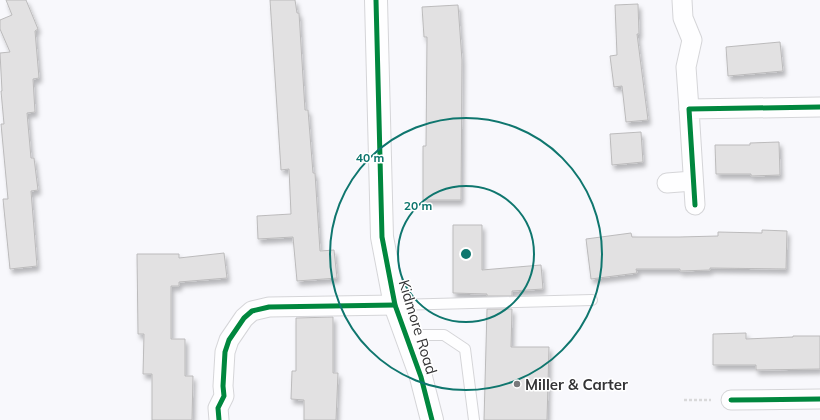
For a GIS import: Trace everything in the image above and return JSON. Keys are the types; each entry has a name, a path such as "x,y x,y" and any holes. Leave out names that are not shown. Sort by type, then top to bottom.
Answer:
{"street":[{"name":"Kidmore Road","path":"376,0 382,237 395,305 421,377 432,420"},
{"path":"682,0 683,18 692,40 686,67 695,205"},
{"path":"689,109 820,107"},
{"path":"667,183 693,181"},
{"path":"219,420 218,408 224,396 223,386 225,352 229,340 235,330 244,318 252,311 268,307 395,305"},
{"path":"731,400 820,399"}],"lane":[{"path":"395,305 592,300"},
{"path":"406,335 444,335 465,349 474,420"}],"path":[{"path":"684,400 731,400"}],"building":[{"path":"6,0 26,0 38,29 35,31 39,78 33,79 35,112 27,113 31,158 34,158 38,190 31,191 37,266 10,269 3,199 8,199 1,124 4,124 0,53 10,52 0,29 0,20 12,15"},
{"path":"270,0 295,0 297,13 299,13 305,110 308,110 313,173 315,173 320,251 334,250 337,278 297,281 293,237 258,239 257,216 291,214 289,169 281,170"},
{"path":"638,4 639,34 637,34 648,120 626,122 622,86 614,87 610,56 617,55 615,5"},
{"path":"458,5 462,60 461,200 423,200 423,146 426,146 427,37 424,37 422,7"},
{"path":"780,42 783,71 728,76 726,47"},
{"path":"641,132 643,162 612,165 610,134"},
{"path":"779,142 780,175 751,176 751,174 716,174 715,145 750,145 750,143"},
{"path":"453,225 482,225 482,270 541,265 543,289 512,291 512,296 487,296 487,294 453,293"},
{"path":"762,230 787,231 786,269 710,268 710,270 680,271 680,269 636,269 637,273 591,279 586,239 631,233 632,237 718,236 718,232 762,233"},
{"path":"224,253 227,278 179,282 179,286 171,286 171,339 185,339 185,376 193,376 192,420 152,420 152,374 143,374 144,334 138,334 137,254 179,254 179,258"},
{"name":"Miller & Carter","path":"487,309 512,309 511,347 549,347 547,420 484,420"},
{"path":"333,317 333,373 338,373 336,420 304,420 304,400 291,399 292,371 296,371 296,318"},
{"path":"746,333 746,339 820,336 820,369 756,370 756,365 713,365 713,334"}],"cycle path":[{"path":"376,0 382,237 395,305 421,377 432,420"},
{"path":"695,205 689,109 820,107"},
{"path":"219,420 218,408 224,396 223,386 225,352 229,340 244,318 252,311 269,307 395,305"},
{"path":"731,400 820,399"}],"place":[{"name":"Miller & Carter","path":"517,384"}]}
